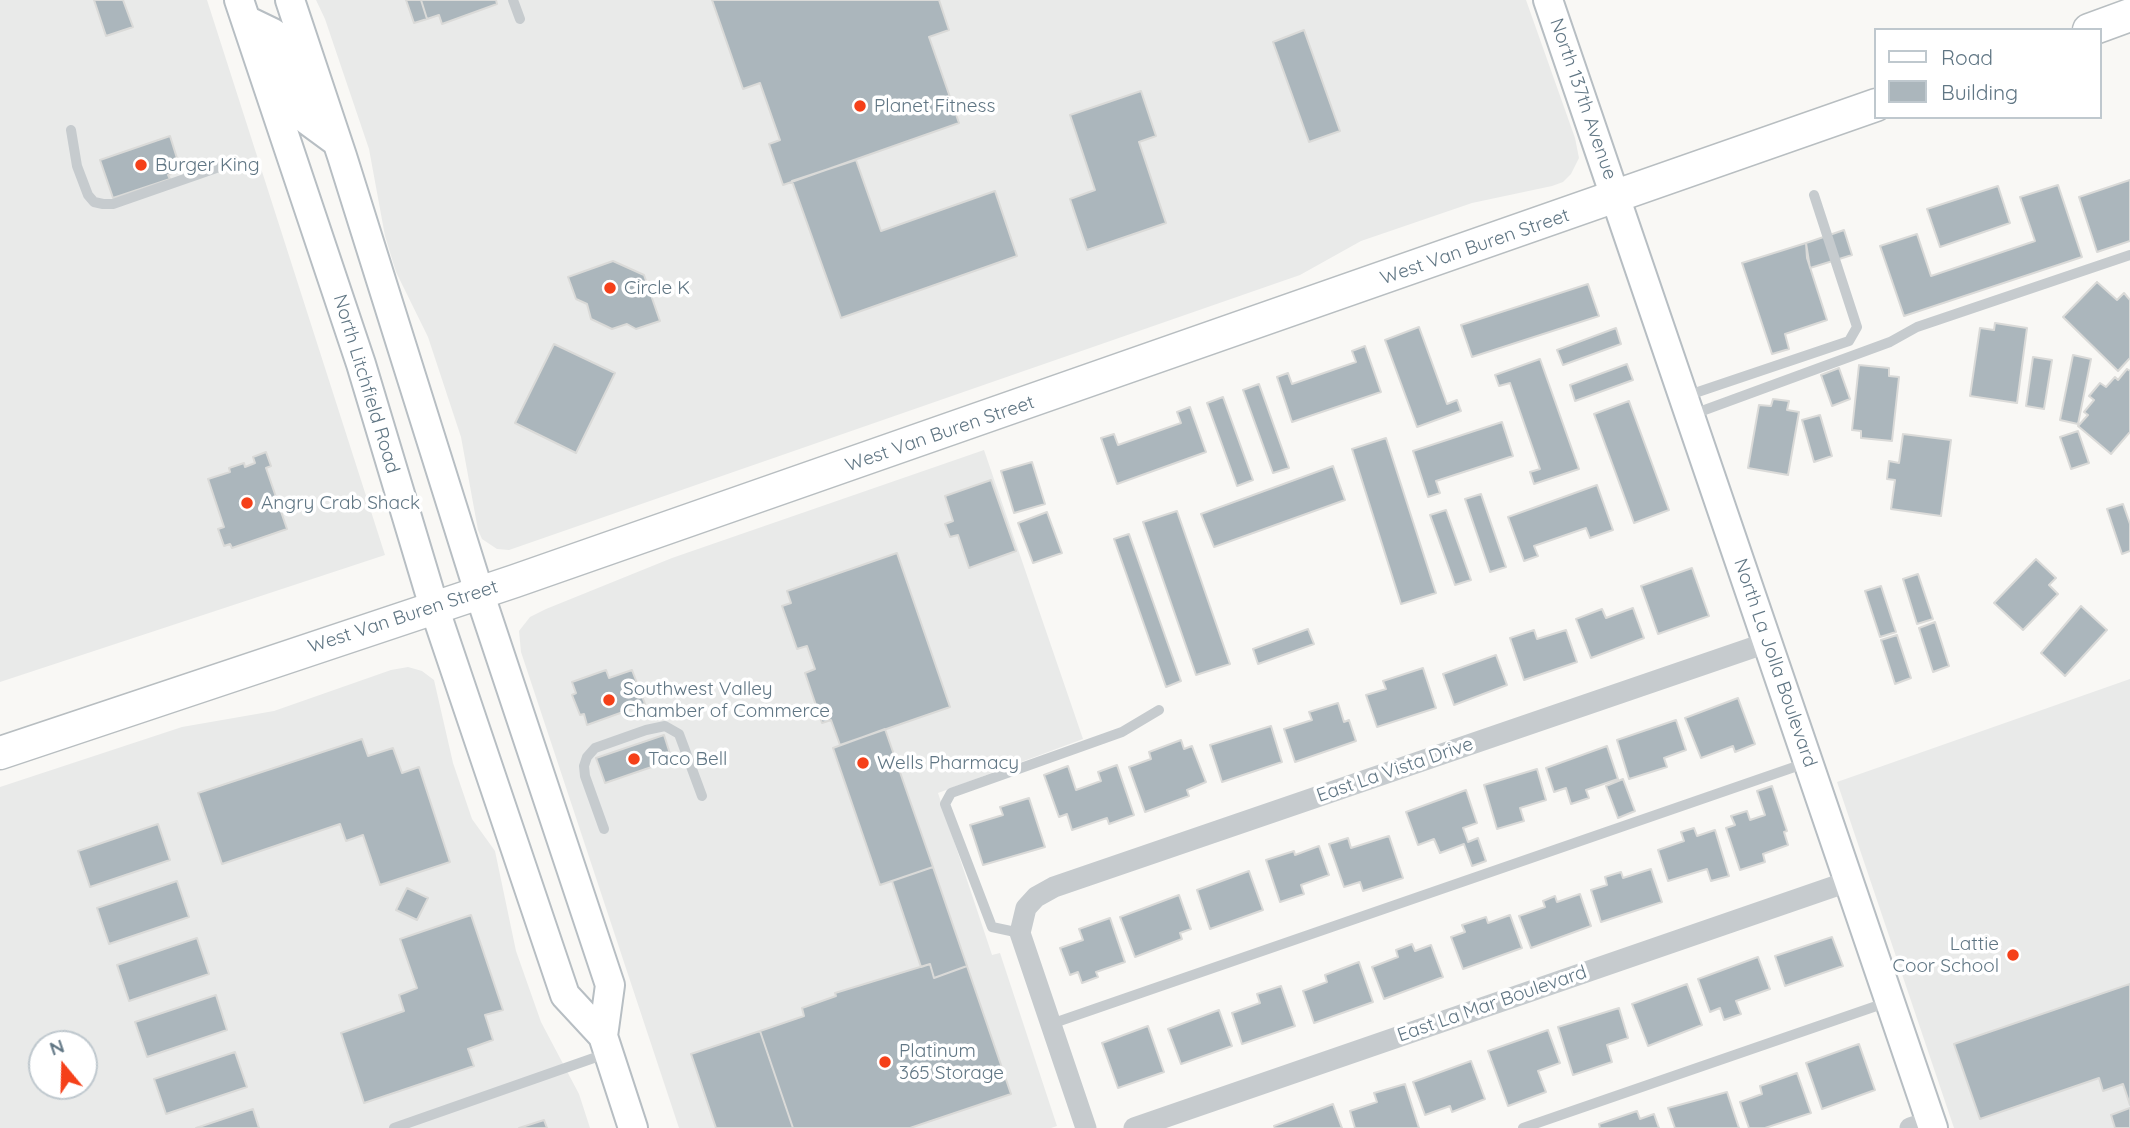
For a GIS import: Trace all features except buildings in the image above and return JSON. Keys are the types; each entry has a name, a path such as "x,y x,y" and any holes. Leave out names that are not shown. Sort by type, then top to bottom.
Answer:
{"main road":[{"name":"North Litchfield Road","path":"290,0 479,592 610,985 605,1044"},
{"name":"North 137th Avenue","path":"1548,0 1617,198"},
{"name":"North Litchfield Road","path":"243,10 361,364 434,607 565,995 605,1044 633,1128"},
{"path":"243,10 280,41 307,120 337,142"},
{"path":"2095,28 2130,15"},
{"name":"West Van Buren Street","path":"0,753 479,592 1617,198 1874,106"},
{"name":"North La Jolla Boulevard","path":"1617,198 1890,1001 1925,1126"}],"street":[{"name":"East La Vista Drive","path":"1020,933 1026,908 1036,897 1054,887 1769,642"},
{"name":"East La Mar Boulevard","path":"1134,1128 1850,881"},
{"path":"1020,933 1086,1128"}],"lane":[{"path":"513,0 520,19"},
{"path":"71,130 77,166 88,195 94,202 113,204 222,166"},
{"path":"1688,406 1741,377 1849,341 1857,327 1814,195"},
{"path":"1688,406 1889,342 1917,327 2130,255"},
{"path":"1020,933 992,927 945,804 951,793 1122,732 1159,710"},
{"path":"604,829 585,776 587,757 595,748 646,730 665,726 679,734 702,796"},
{"path":"1051,1024 1810,762"},
{"path":"1524,1128 1890,1001"},
{"path":"394,1128 605,1044"}],"shaded area":[{"path":"0,0 207,0 385,555 0,682"},
{"path":"316,0 1526,0 1575,138 1579,158 1571,174 1563,182 1552,186 1472,203 1361,241 1300,275 509,550 497,549 482,539 478,530 461,437 428,337 396,272 385,236 369,149 325,19"},
{"path":"984,450 1083,739 938,793 992,955 1000,953 1057,1126 679,1128 521,652 519,631 530,617 546,609 672,558"},
{"path":"408,667 422,671 434,680 453,763 472,819 495,851 516,951 541,1022 579,1094 590,1128 0,1128 0,787 182,727 274,711 391,670"},
{"name":"Lattie Coor School","path":"2130,679 2130,1128 1954,1128 1837,782"}],"place":[{"name":"Planet Fitness","path":"860,106"},
{"name":"Burger King","path":"141,165"},
{"name":"Circle K","path":"610,288"},
{"name":"Angry Crab Shack","path":"247,503"},
{"name":"Southwest Valley Chamber of Commerce","path":"609,700"},
{"name":"Taco Bell","path":"634,759"},
{"name":"Wells Pharmacy","path":"863,763"},
{"name":"Lattie Coor School","path":"2013,955"},
{"name":"Platinum 365 Storage","path":"885,1062"}]}
